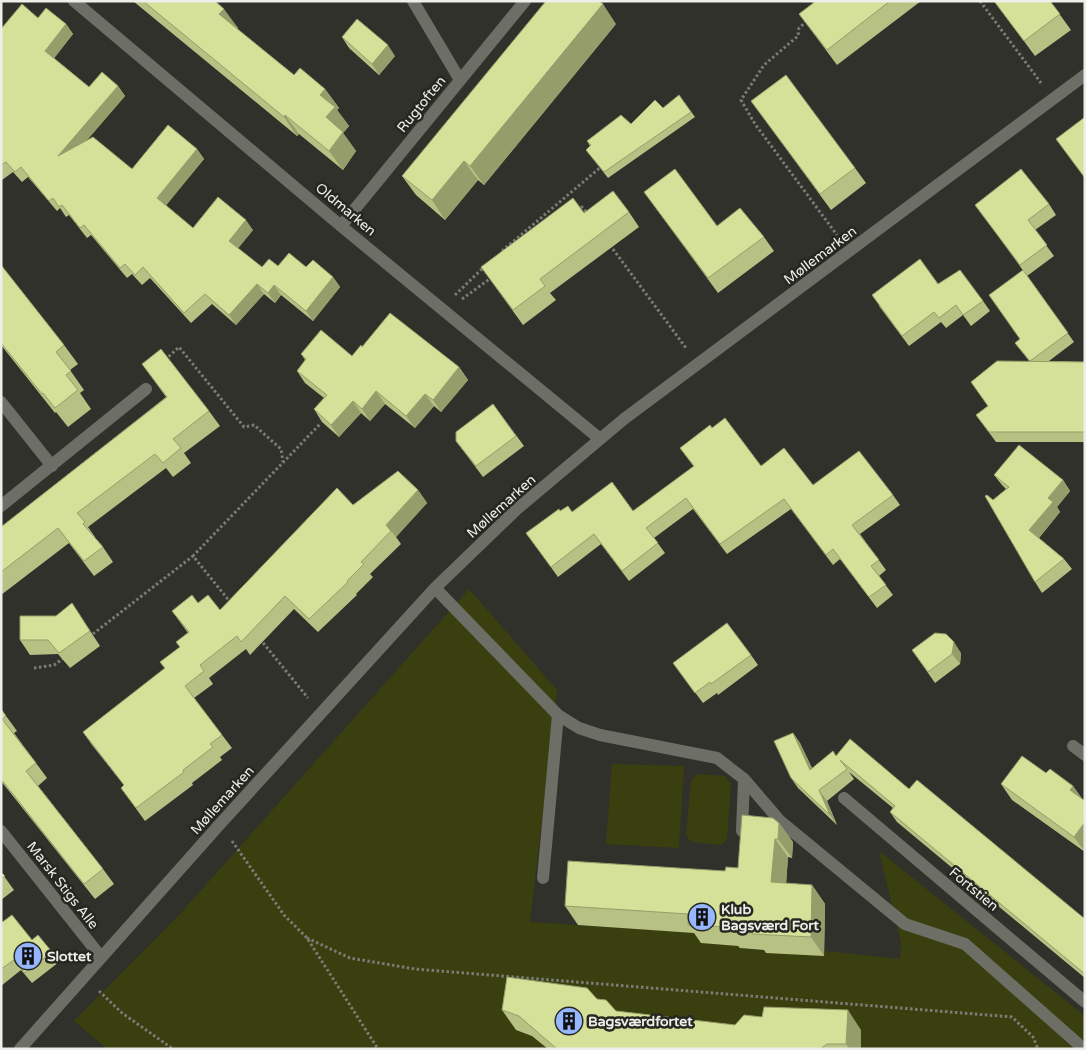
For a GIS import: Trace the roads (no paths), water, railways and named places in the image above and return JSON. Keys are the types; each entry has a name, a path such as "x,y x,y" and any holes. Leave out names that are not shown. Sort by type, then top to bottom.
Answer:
{"street":[{"name":"Oldmarken","path":"74,1 341,226 600,439"},
{"path":"413,1 460,80"},
{"name":"Rugtoften","path":"341,226 525,1"},
{"name":"Møllemarken","path":"20,1049 220,824 435,588 517,509 624,419 1085,75"},
{"path":"1,506 146,389"},
{"path":"1,402 52,466"},
{"path":"435,588 558,715 578,728 600,735 717,758 744,779 780,821 906,924 965,944 1084,1049"},
{"path":"543,878 558,715"},
{"path":"1073,746 1085,755"},
{"path":"742,846 744,779"},
{"name":"Fortstien","path":"844,798 1085,1002"},
{"name":"Marsk Stigs Alle","path":"1,831 101,957"}],"place":[{"name":"Klub Bagsværd Fort","path":"702,917"},
{"name":"Slottet","path":"28,956"},
{"name":"Bagsværdfortet","path":"569,1021"}]}
